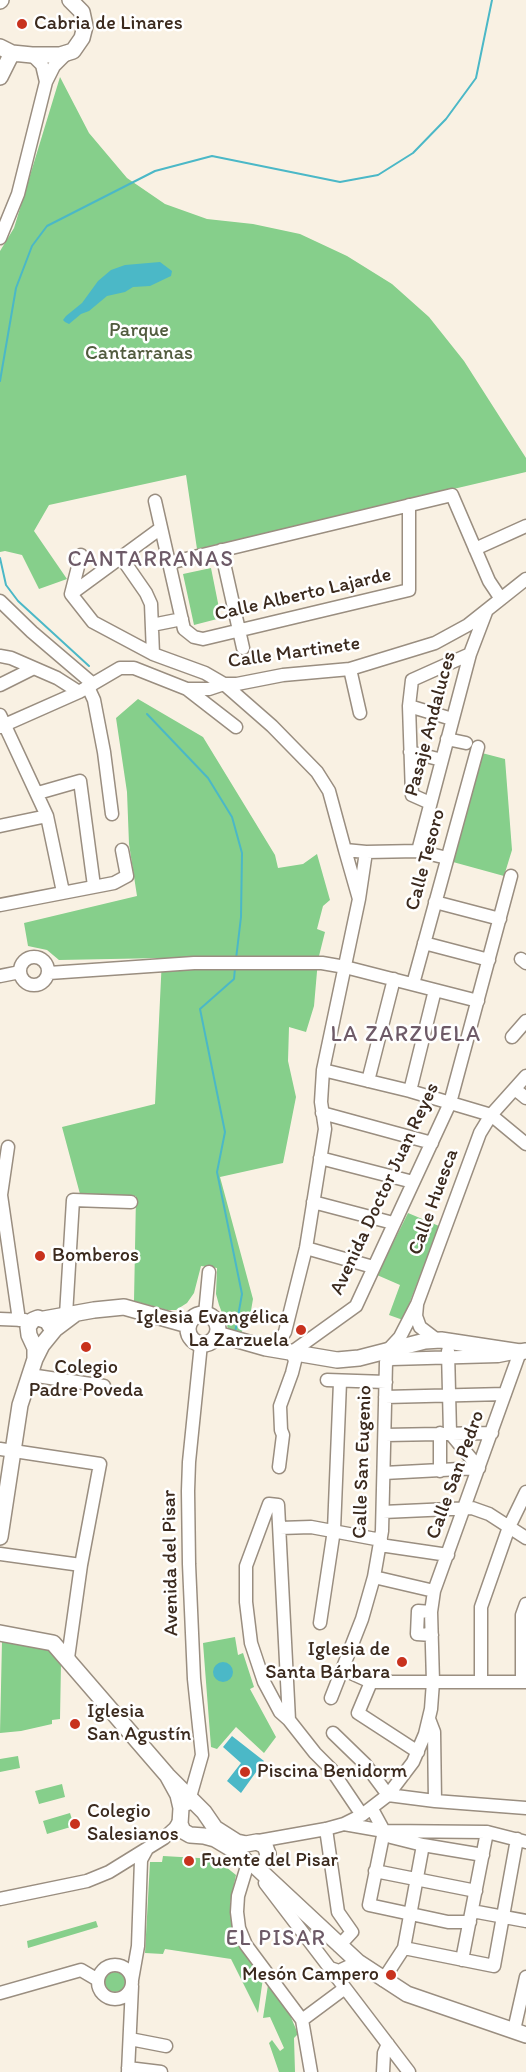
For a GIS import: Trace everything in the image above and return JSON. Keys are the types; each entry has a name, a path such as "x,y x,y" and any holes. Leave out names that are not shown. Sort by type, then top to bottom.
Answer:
{"main road":[{"path":"0,77 3,49 32,55 66,54 76,48 85,27 82,4 70,0"},
{"path":"31,1326 71,1315 124,1307 188,1325"},
{"path":"204,1314 212,1317 216,1322 217,1334 200,1350 190,1336 188,1325 196,1316 204,1314"},
{"path":"0,1536 6,1450 20,1405 35,1359 48,1337 71,1315"},
{"path":"31,1326 38,1341 48,1337"},
{"path":"31,1326 35,1359"},
{"path":"217,1334 266,1348 337,1360 384,1358 418,1338 523,1351"},
{"path":"0,1633 53,1643 215,1828 231,1840 239,1843 252,1843"},
{"path":"167,1775 178,1795 185,1824 257,1864"},
{"path":"185,1824 191,1808 204,1815"},
{"path":"185,1824 205,1829 204,1815"},
{"path":"252,1843 244,1851 357,1962 407,1994 520,2032"}],"street":[{"path":"0,238 18,194 46,82 54,66 66,54"},
{"path":"32,55 42,65 46,82"},
{"path":"169,563 452,495 489,581 501,599"},
{"path":"153,625 182,619 155,501"},
{"name":"Calle Alberto Lajarde","path":"182,619 184,629 194,637 203,639 409,590 408,505"},
{"path":"475,549 526,526"},
{"path":"72,594 161,528"},
{"path":"221,550 243,648"},
{"path":"72,594 81,555"},
{"path":"121,557 151,604 153,654"},
{"name":"Calle Martinete","path":"72,594 93,622 153,654 205,673 224,684 237,684 283,675 351,669 435,643 468,625 526,579"},
{"path":"0,601 87,688 94,700 112,814"},
{"name":"Pasaje Andaluces","path":"418,850 470,654 487,610"},
{"path":"430,802 412,795 409,706 411,680 470,654"},
{"path":"0,656 87,688"},
{"path":"0,685 34,668"},
{"path":"63,892 47,816 38,793 2,722 87,688 120,668 134,668 187,688 236,727"},
{"path":"351,669 360,713"},
{"path":"187,688 210,689 224,684 272,726 317,772 329,791 359,899"},
{"path":"409,706 452,719"},
{"name":"Calle Tesoro","path":"413,984 447,858 472,745 447,739"},
{"path":"410,752 442,759"},
{"path":"38,793 80,781 94,886"},
{"path":"0,826 47,816"},
{"path":"0,905 114,883 127,876 122,850"},
{"path":"345,850 366,852 418,850 447,858"},
{"path":"266,1348 282,1337 285,1332 306,1248 325,1129 321,1102 323,1070 359,899 366,852"},
{"name":"Avenida Doctor Juan Reyes","path":"292,1352 356,1306 432,1143 450,1103 511,876"},
{"path":"435,902 500,919"},
{"path":"424,943 489,960"},
{"path":"34,957 44,960 49,972 45,981 35,986 25,982 20,972 24,962 34,957"},
{"path":"49,972 194,963 322,963 478,1001"},
{"path":"0,975 20,972"},
{"path":"368,1081 394,979"},
{"path":"410,1091 435,990"},
{"path":"512,1037 526,1021"},
{"path":"323,1070 410,1091 491,1116 526,1144"},
{"name":"Calle Huesca","path":"418,1338 411,1341 408,1334 414,1309 480,1133 491,1116 526,1076"},
{"path":"515,1089 526,1098"},
{"path":"322,1113 432,1143"},
{"path":"8,1147 0,1195 31,1326"},
{"path":"320,1158 413,1182"},
{"path":"71,1315 73,1200 131,1202"},
{"path":"313,1202 393,1223"},
{"path":"306,1248 373,1267"},
{"path":"204,1314 209,1272"},
{"name":"Calle Huesca","path":"384,1358 395,1344 414,1309"},
{"path":"0,1319 31,1326"},
{"path":"0,1327 31,1326"},
{"path":"440,1470 450,1396 449,1357 442,1341"},
{"name":"Avenida del Pisar","path":"200,1350 188,1491 194,1679 202,1749 195,1796 204,1815"},
{"path":"384,1358 498,1356 523,1351"},
{"name":"Calle San Pedro","path":"344,1824 367,1812 388,1795 405,1775 418,1752 429,1718 433,1682 431,1612 434,1591 523,1351"},
{"path":"279,1467 283,1435 280,1406 295,1361 292,1352"},
{"name":"Calle San Eugenio","path":"331,1698 362,1618 374,1577 380,1543 386,1397 384,1358"},
{"path":"30,1375 104,1386"},
{"path":"320,1623 334,1530 334,1381 386,1382"},
{"path":"386,1397 505,1395"},
{"path":"445,1433 479,1468"},
{"path":"385,1435 492,1433"},
{"path":"6,1450 100,1464 81,1565 68,1658"},
{"path":"384,1473 479,1468"},
{"path":"481,1682 480,1607 509,1527 525,1497"},
{"path":"289,1720 278,1505 269,1504 246,1566 246,1602 251,1643 264,1682 280,1712 391,1837 483,1855"},
{"path":"383,1512 465,1508 489,1514 526,1538"},
{"path":"280,1528 311,1527 334,1530 380,1543 448,1555"},
{"path":"0,1554 81,1565"},
{"path":"374,1577 434,1591"},
{"path":"342,1670 371,1682 524,1682 522,1615 526,1604"},
{"path":"371,1682 358,1713 418,1752"},
{"name":"Calle San Pedro","path":"429,1718 434,1732 435,1801"},
{"path":"333,1733 365,1764 388,1795 411,1799 526,1808"},
{"path":"405,1775 402,1787 411,1799"},
{"name":"Avenida del Pisar","path":"0,1899 87,1881 109,1872 147,1849 175,1828 185,1824 185,1794 197,1777"},
{"path":"252,1843 344,1824 384,1831 487,1832 522,1840 494,1966 404,1948"},
{"path":"326,1829 338,1912 352,1932 342,1948 346,1962 336,1969"},
{"path":"384,1831 369,1905 448,1922 471,1916 504,1917 526,1921"},
{"path":"462,1959 487,1832"},
{"path":"288,1835 257,1864 238,1896 237,1912 239,1928 246,1945 302,2020 311,2072"},
{"path":"383,1980 404,1948 423,1845"},
{"path":"147,1849 141,1860 138,1946 132,1983 128,2070 161,2072"},
{"path":"257,1864 336,1969 345,1988 409,2072"},
{"path":"375,1870 476,1891"},
{"path":"98,1980 103,1970 127,1960 138,1946"},
{"path":"336,1969 357,1962"},
{"path":"112,1999 127,1995 132,1983 128,1970 118,1965"},
{"path":"0,1993 81,1970 98,1980 103,1994 112,1999 131,2018"},
{"path":"520,2032 525,1986"},
{"path":"302,2020 345,1988"},
{"path":"130,2039 166,2046"},
{"path":"383,2072 384,2053 388,2044"}],"green space":[{"name":"Parque Cantarranas","path":"60,77 89,133 127,178 165,204 207,219 253,224 300,234 347,256 392,284 429,317 464,361 526,458 526,472 197,549 186,475 49,505 34,531 67,579 39,589 22,555 0,552 0,251 14,228"},
{"path":"211,568 221,618 194,625 183,574"},
{"path":"138,699 203,737 275,855 278,868 303,864 317,854 330,900 323,906 317,929 325,932 318,960 314,1006 306,1032 289,1027 288,1061 296,1097 283,1163 220,1177 253,1299 248,1328 243,1328 241,1335 229,1331 219,1305 216,1294 217,1268 201,1266 194,1293 187,1303 176,1310 167,1310 134,1301 136,1196 80,1194 62,1127 155,1104 162,958 59,960 47,950 28,946 24,923 137,896 129,844 127,792 116,718"},
{"path":"482,753 505,759 512,850 504,876 453,862"},
{"path":"408,1213 439,1226 403,1320 389,1315 400,1285 377,1275"},
{"path":"235,1637 238,1655 243,1653 254,1687 250,1689 276,1737 264,1753 236,1727 217,1749 211,1747 203,1643"},
{"path":"2,1641 50,1650 61,1663 60,1719 52,1720 52,1724 0,1733"},
{"path":"18,1756 20,1768 0,1772 0,1759"},
{"path":"62,1784 65,1797 39,1804 35,1791"},
{"path":"70,1813 74,1826 47,1834 43,1821"},
{"path":"163,1856 216,1859 236,1875 230,1904 233,1927 241,1949 263,1978 258,2013 231,1959 165,1949 163,1954 145,1953 150,1862 162,1862"},
{"path":"96,1921 98,1927 28,1948 27,1941"},
{"path":"115,1972 122,1975 125,1982 122,1989 115,1992 108,1989 105,1982 108,1975"},
{"path":"268,1985 290,2015 298,2034 294,2038 295,2072 279,2072 269,2043 272,2040 280,2051 284,2048 270,2017 263,2018"}],"water":[{"path":"160,262 172,271 171,276 150,286 133,287 125,292 107,296 69,324 63,320 82,303 98,281 111,270 125,265"},
{"path":"223,1662 230,1665 233,1672 230,1679 223,1682 216,1679 213,1672 216,1665"},
{"name":"Piscina Benidorm","path":"232,1736 264,1761 241,1793 227,1781 241,1763 223,1747"}],"waterway":[{"path":"0,381 16,288 32,246 47,226 155,171 212,156 340,182 378,175 413,153 446,119 476,78 492,0"},
{"path":"0,558 6,585 18,601 89,666"},
{"path":"147,714 208,778 232,817 242,853 241,917 236,959"},
{"path":"235,968 234,979 200,1009 225,1132 217,1172 242,1294 235,1333"}],"place":[{"name":"Cabria de Linares","path":"22,24"},
{"name":"Bomberos","path":"40,1256"},
{"name":"Iglesia Evangélica La Zarzuela","path":"301,1330"},
{"name":"Colegio Padre Poveda","path":"86,1347"},
{"name":"Iglesia de Santa Bárbara","path":"402,1662"},
{"name":"Iglesia San Agustín","path":"75,1724"},
{"name":"Piscina Benidorm","path":"245,1772"},
{"name":"Colegio Salesianos","path":"75,1824"},
{"name":"Fuente del Pisar","path":"189,1861"},
{"name":"Mesón Campero","path":"391,1975"}],"district":[{"name":"CANTARRANAS","path":"151,560"},
{"name":"LA ZARZUELA","path":"406,1035"},
{"name":"EL PISAR","path":"276,1939"}]}
